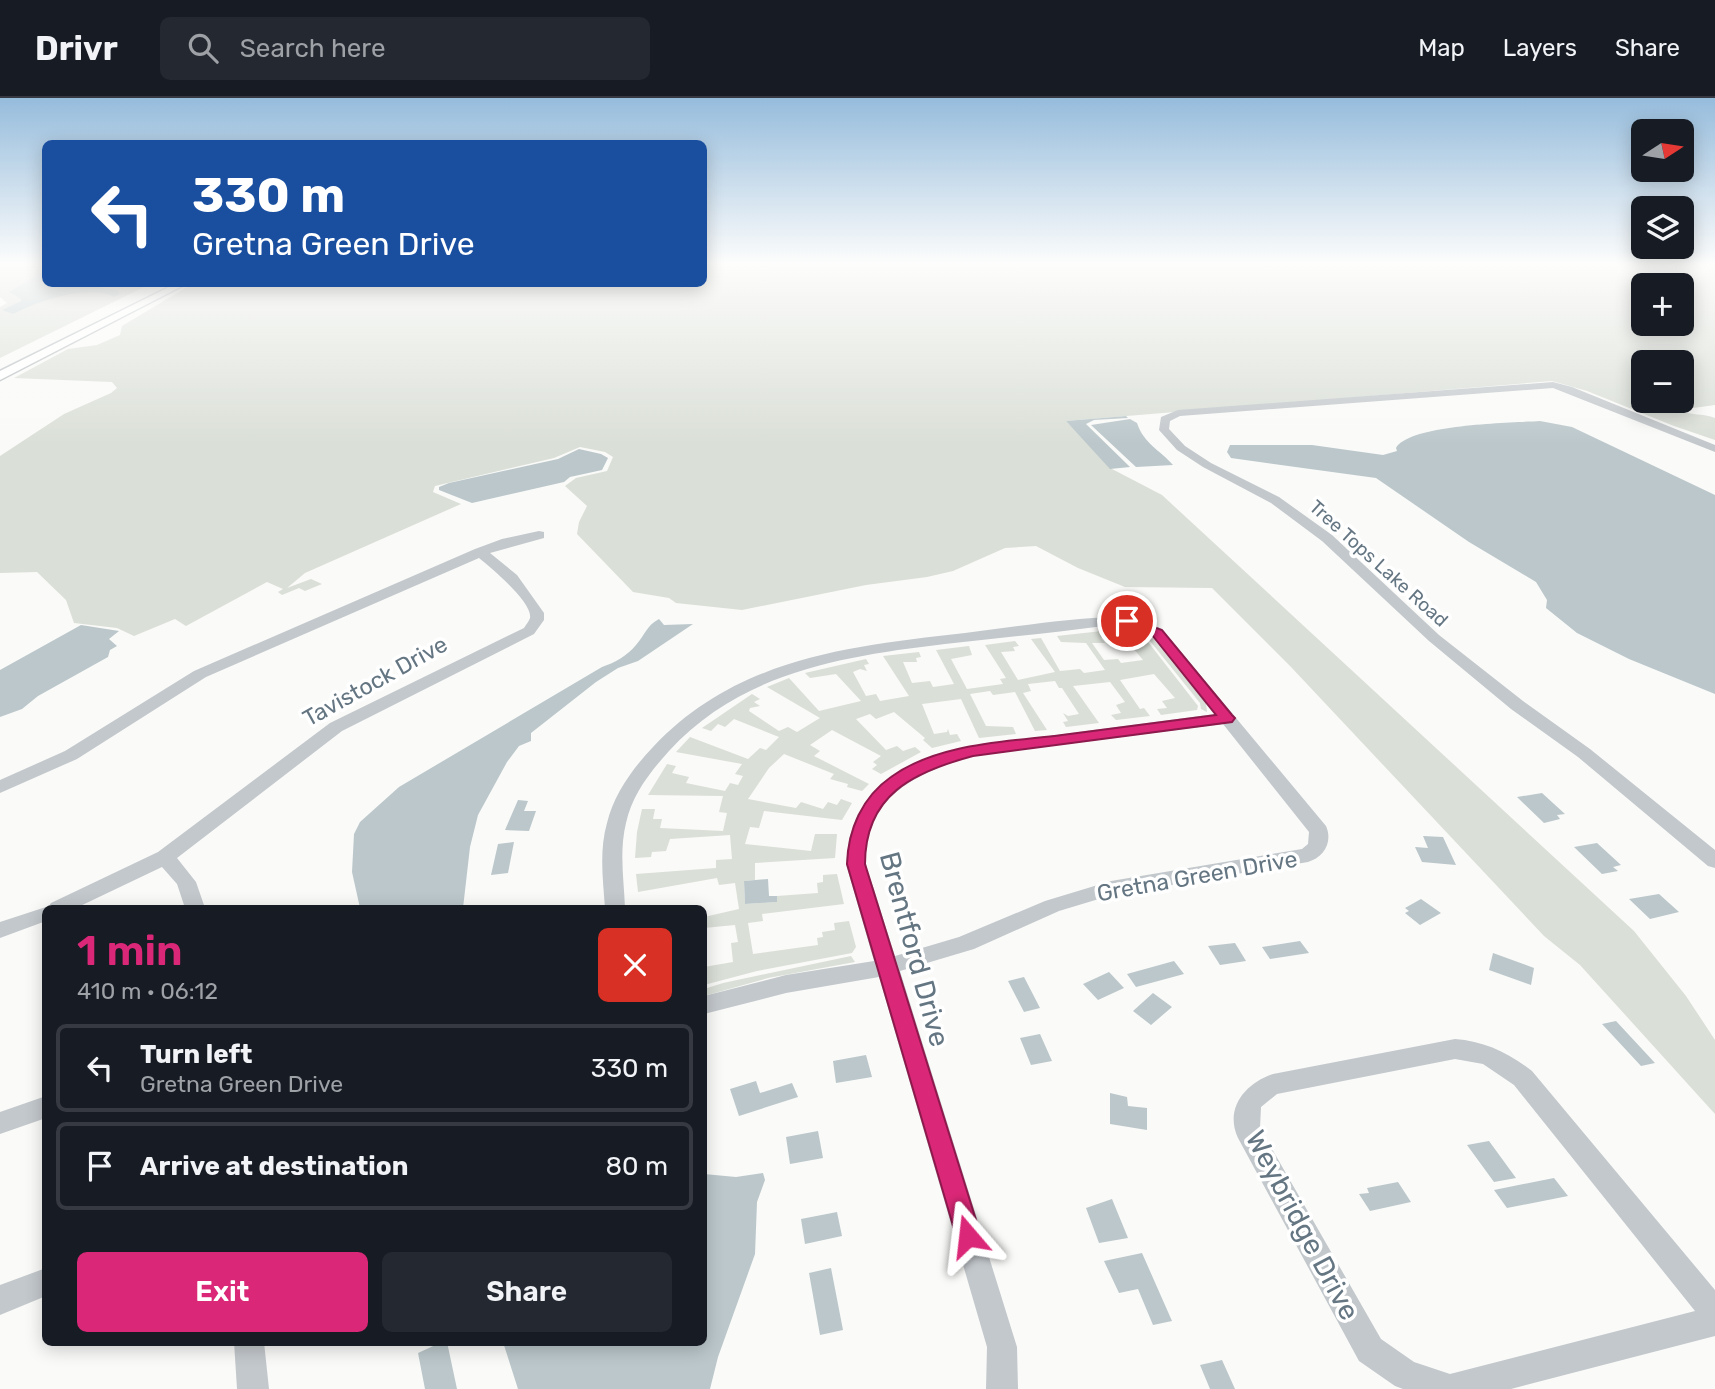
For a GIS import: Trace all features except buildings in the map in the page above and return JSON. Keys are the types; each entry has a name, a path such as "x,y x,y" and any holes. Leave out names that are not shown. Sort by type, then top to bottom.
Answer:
{"main road":[{"path":"65,329 77,323"},
{"path":"0,376 104,323"}],"street":[{"name":"Tree Tops Lake Road","path":"1715,449 1568,389 1545,385 1178,413 1165,419 1164,430 1181,448 1207,465 1275,499 1327,538 1434,638 1517,705 1621,782 1715,861"},
{"path":"0,787 71,755 211,668 480,552 507,542 538,536"},
{"name":"Tavistock Drive","path":"64,905 164,857 336,727 529,631 537,620 537,613 512,578 480,552"},
{"name":"Gretna Green Drive","path":"615,905 612,852 616,824 631,787 664,743 693,716 723,696 775,672 813,659 907,644 1127,621 1157,632 1319,831 1318,846 1308,855 1107,890 1052,906 967,943 886,967 786,984 707,1004"},
{"name":"Brentford Drive","path":"1002,1389 1002,1347 856,864 856,842 863,822 876,802 898,779 932,762 972,751 1227,718"},
{"path":"164,857 186,882 194,905"},
{"path":"0,930 42,914"},
{"name":"Weybridge Drive","path":"1715,1313 1523,1078 1507,1065 1489,1056 1466,1049 1455,1049 1273,1084 1259,1089 1249,1100 1245,1114 1247,1130 1370,1350 1406,1374 1450,1389 1715,1321"},
{"path":"0,1123 42,1109"},
{"path":"0,1300 42,1284"},
{"path":"249,1346 253,1389"}],"shaded area":[{"path":"0,323 70,323 0,358"},
{"path":"127,323 1631,323 1631,336 1694,336 1694,323 1715,323 1715,405 1694,408 1694,350 1631,350 1631,409 1587,391 1552,381 1066,421 1112,469 1162,495 1634,931 1686,996 1715,1040 1715,1114 1580,965 1544,936 1291,667 1212,588 1125,587 1078,568 1036,546 1005,548 953,571 927,577 866,585 742,610 676,603 669,598 633,592 577,534 579,522 587,506 565,486 576,478 607,471 613,457 605,452 580,447 554,458 435,486 433,492 461,504 305,573 287,588 311,579 322,584 305,591 299,588 282,595 278,592 283,589 267,582 186,626 175,619 134,636 117,628 74,623 66,600 37,572 0,573 0,456 64,414 117,388 112,382 14,378 68,349 97,345 120,335 122,326"},
{"path":"1642,413 1688,413 1715,418 1715,440"},
{"path":"1128,418 1094,420 1086,424 1130,467 1110,469 1066,421"},
{"path":"1130,419 1137,423 1148,442 1173,465 1136,467 1091,425"},
{"path":"1540,421 1572,427 1715,495 1715,694 1629,659 1577,633 1546,608 1547,600 1536,582 1469,542 1376,478 1231,458 1227,452 1230,445 1312,445 1383,455 1397,451 1396,448 1405,440 1440,429"},
{"path":"579,449 608,458 602,470 570,477 564,482 472,503 439,490 439,487 449,483 558,459"},
{"path":"659,619 664,625 693,624 638,661 618,668 596,682 531,733 531,741 519,746 507,762 478,815 470,847 463,905 359,905 352,872 354,834 360,822 399,787 624,656"},
{"path":"81,625 119,631 109,639 117,646 110,650 108,657 38,696 22,709 0,717 0,670"},
{"path":"1116,625 1133,626 1147,631 1206,703 1207,712 1201,709 1200,703 1146,636 1135,629 1117,628"},
{"path":"1128,629 1145,638 1198,706 1197,710 1161,715 1157,709 1167,708 1162,701 1175,698 1154,674 1120,680 1140,709 1144,708 1150,716 1116,720 1111,715 1121,713 1116,705 1125,702 1110,682 1073,686 1099,723 1066,727 1063,722 1068,721 1063,713 1068,716 1079,714 1062,688 1059,688 1055,681 1028,684 1031,691 1023,693 1047,730 1035,731 1015,692 993,695 990,691 970,694 986,726 1013,727 1016,734 979,738 961,699 922,704 934,734 947,732 948,729 950,735 957,734 961,741 932,748 923,740 925,738 894,712 876,719 870,714 856,719 886,750 897,746 903,751 915,747 921,752 881,774 872,769 877,765 873,762 881,756 832,730 810,745 820,751 814,756 869,784 862,791 830,779 834,774 784,754 769,768 748,799 796,808 801,802 823,809 828,802 837,805 841,799 852,803 842,820 764,811 759,828 750,827 745,844 811,851 815,834 837,834 835,858 755,863 755,880 744,881 745,904 777,902 777,896 818,893 817,883 823,882 823,875 837,874 844,904 762,914 763,921 748,923 753,954 818,945 817,938 823,937 822,932 835,930 834,923 849,921 856,947 852,953 757,971 707,984 707,966 733,962 731,943 738,942 735,925 707,928 707,916 739,909 735,883 719,885 717,878 638,892 636,874 716,868 716,860 732,859 730,835 670,839 666,851 652,852 651,857 635,858 637,832 642,809 655,809 653,819 662,819 660,828 723,831 727,813 719,812 723,796 648,795 667,764 676,766 672,773 689,777 686,783 725,791 730,783 738,785 743,776 735,774 742,764 676,752 690,737 748,759 760,748 766,750 779,737 734,719 725,727 718,724 711,731 702,728 752,694 760,699 754,702 760,706 750,708 749,711 779,731 788,727 797,732 820,718 767,687 789,678 819,711 861,701 836,674 810,678 805,673 866,659 869,664 864,665 867,671 860,669 853,672 866,696 876,694 880,701 909,696 883,656 919,652 921,657 916,658 917,662 903,662 912,683 930,681 933,687 954,684 936,650 969,646 972,655 951,659 967,689 1003,684 1000,679 1006,678 985,645 1015,641 1019,646 1013,647 1015,651 1001,652 1018,680 1055,672 1031,639 1041,638 1060,671 1080,669 1084,673 1105,670 1086,643 1061,642 1057,636 1102,631 1106,637 1101,638 1105,643 1092,643 1104,660 1118,659 1121,663 1143,660 1118,630"},
{"path":"1542,793 1565,814 1557,815 1560,819 1544,823 1517,797"},
{"path":"518,800 528,801 524,811 536,811 529,831 505,830"},
{"path":"1423,836 1443,837 1456,865 1422,862 1415,847 1428,848"},
{"path":"514,842 508,873 491,875 498,844"},
{"path":"1597,843 1621,865 1613,867 1618,871 1602,874 1574,847"},
{"path":"768,879 769,896 777,896 777,902 745,904 744,881"},
{"path":"1659,894 1679,912 1650,919 1629,899"},
{"path":"1421,899 1441,913 1420,925 1405,913 1409,911 1405,908"},
{"path":"1300,941 1309,953 1270,959 1262,947"},
{"path":"1235,943 1246,961 1220,965 1208,946"},
{"path":"1493,953 1534,968 1531,985 1489,970"},
{"path":"851,956 855,962 768,978 707,995 707,988"},
{"path":"1174,961 1184,974 1136,987 1127,974"},
{"path":"1109,972 1124,988 1098,1000 1083,984"},
{"path":"1024,977 1040,1008 1024,1012 1008,981"},
{"path":"1153,993 1172,1007 1151,1025 1133,1011"},
{"path":"1616,1021 1655,1063 1641,1066 1602,1024"},
{"path":"1040,1034 1052,1061 1031,1065 1020,1038"},
{"path":"866,1055 872,1077 836,1083 833,1061"},
{"path":"756,1081 760,1093 792,1083 798,1097 739,1116 730,1089"},
{"path":"1110,1093 1127,1097 1128,1106 1147,1108 1147,1130 1110,1124"},
{"path":"818,1131 823,1158 790,1164 786,1137"},
{"path":"1489,1141 1516,1178 1494,1182 1467,1145"},
{"path":"763,1173 765,1180 757,1202 755,1254 718,1357 710,1389 518,1389 504,1346 707,1346 707,1174 736,1177"},
{"path":"1554,1178 1568,1196 1507,1208 1494,1190"},
{"path":"1398,1182 1411,1202 1370,1211 1359,1194 1369,1193 1367,1188"},
{"path":"1112,1199 1128,1238 1099,1243 1086,1208"},
{"path":"837,1212 842,1236 805,1244 801,1219"},
{"path":"1142,1253 1172,1321 1153,1325 1138,1289 1119,1293 1104,1261"},
{"path":"831,1268 843,1330 820,1335 809,1273"},
{"path":"433,1346 448,1346 457,1389 425,1389 418,1353"},
{"path":"1222,1360 1235,1389 1210,1389 1200,1365"}],"route":[{"path":"968,1236 856,864 856,842 863,822 880,795 898,779 935,761 972,751 1227,718 1157,632 1142,624 1127,621"}]}
